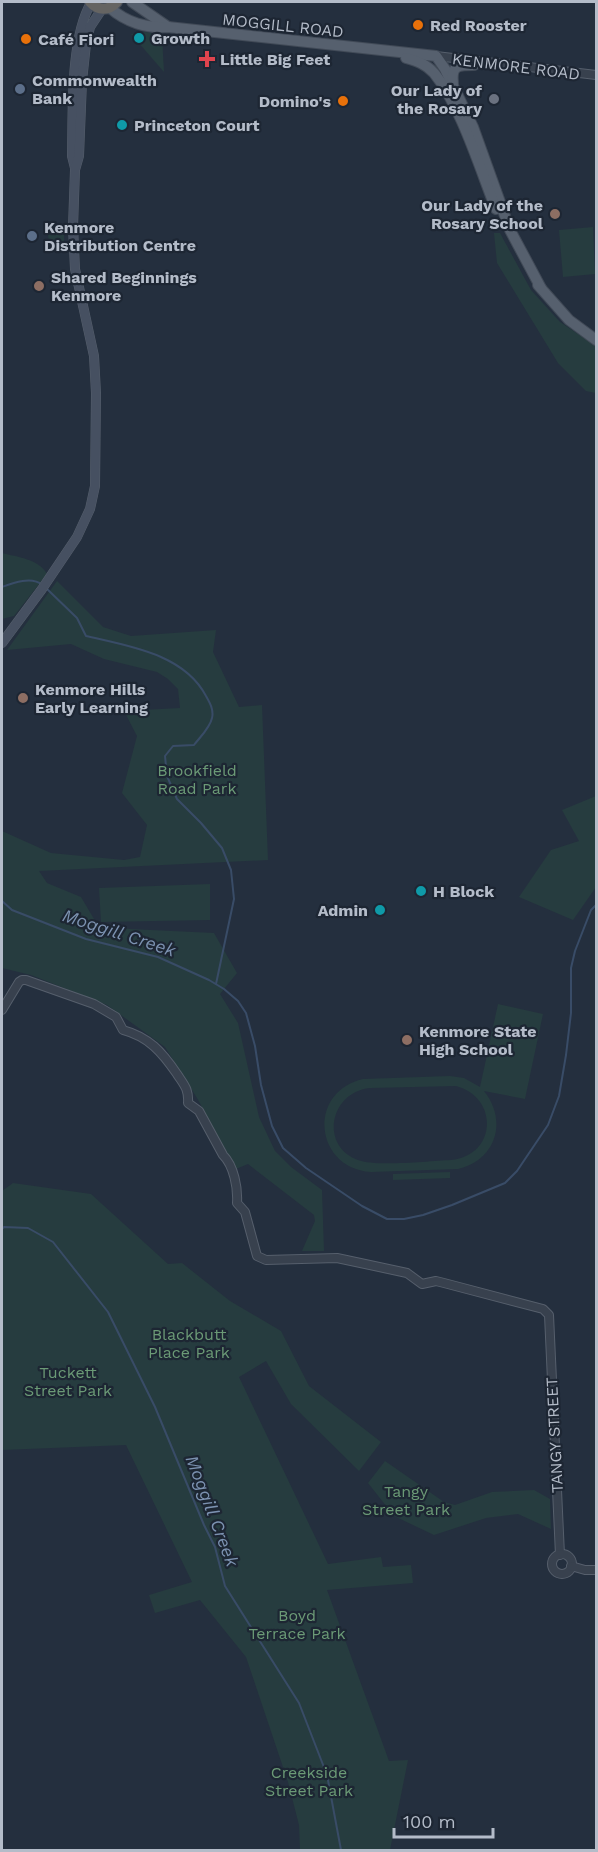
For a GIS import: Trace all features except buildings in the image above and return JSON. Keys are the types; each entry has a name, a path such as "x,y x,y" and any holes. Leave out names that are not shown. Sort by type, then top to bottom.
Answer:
{"highway":[{"path":"90,2 98,8 110,6"}],"main road":[{"path":"75,170 72,156 75,66 80,30 90,2"},
{"name":"MOGGILL ROAD","path":"132,2 168,27"},
{"name":"MOGGILL ROAD","path":"110,6 117,14 139,25 155,28 168,27 436,56 451,91 484,154 510,230 541,288 568,320 597,340"},
{"path":"2,643 45,585 83,526 92,503 96,476 94,356 75,269 73,227 75,170 79,156 82,81 87,39 90,27 110,6"},
{"name":"MOGGILL ROAD","path":"394,52 401,57 425,65 451,91"},
{"path":"451,91 452,75 456,67 474,65 478,62"}],"street":[{"name":"KENMORE ROAD","path":"436,56 597,75"},
{"name":"TANGY STREET","path":"2,1010 19,982 26,980 94,1004 116,1017 123,1030 136,1033 163,1053 189,1092 188,1103 199,1111 228,1160 238,1190 237,1203 245,1212 257,1256 266,1260 336,1258 407,1273 423,1284 436,1281 543,1309 549,1315 560,1555"},
{"path":"560,1555 568,1557 571,1566 566,1573 559,1573 554,1570 553,1561 560,1555"},
{"path":"571,1566 585,1570 597,1570"}],"green space":[{"path":"146,32 162,36 164,72 131,34"},
{"path":"593,227 595,274 563,277 559,230"},
{"path":"64,229 64,247 50,247 47,230"},
{"path":"494,233 500,233 531,290 560,322 596,346 596,393 586,391 558,363 497,263"},
{"path":"2,553 33,562 47,574 14,616 2,619"},
{"name":"Brookfield Road Park","path":"57,581 103,627 131,636 216,630 213,652 239,707 262,705 268,860 39,871 47,883 81,897 97,924 130,929 214,933 237,973 220,994 238,1023 259,1117 275,1151 291,1167 322,1190 324,1251 302,1251 315,1221 314,1215 248,1164 236,1169 197,1098 165,1047 107,1005 31,975 2,968 2,831 51,853 124,860 140,857 147,825 122,793 137,736 124,711 180,708 178,689 157,672 104,659 71,644 7,650"},
{"path":"596,796 596,887 573,920 519,897 551,850 579,841 562,810"},
{"path":"210,884 210,920 101,922 99,888"},
{"path":"498,1004 543,1014 525,1099 484,1091 495,1115 494,1138 489,1148 471,1164 458,1169 371,1172 352,1167 338,1158 329,1144 325,1129 326,1113 333,1098 345,1087 363,1079 450,1076 464,1078 480,1087","holes":["456,1086 470,1092 480,1102 486,1114 487,1126 484,1138 477,1148 466,1156 451,1160 366,1162 346,1153 338,1143 334,1132 334,1120 338,1109 356,1092 370,1088"]},
{"path":"450,1172 450,1178 393,1180 393,1174"},
{"path":"13,1183 91,1194 168,1264 182,1263 230,1301 281,1331 309,1386 381,1442 359,1471 291,1404 266,1361 239,1377 328,1564 381,1557 383,1567 411,1565 413,1583 327,1590 389,1761 408,1760 390,1850 300,1850 299,1825 288,1782 246,1657 200,1600 155,1613 149,1595 192,1582 126,1445 2,1450 2,1191"},
{"name":"Tangy Street Park","path":"385,1461 444,1502 455,1505 492,1492 534,1490 550,1499 551,1529 518,1514 486,1518 434,1535 394,1516 368,1483"}],"waterway":[{"path":"2,587 28,581 42,585"},
{"path":"46,588 77,618 86,636 137,648 170,661 196,682 210,704 211,722 194,745 173,746 165,756 167,776 177,799 222,848 231,870 234,899 216,984"},
{"name":"Moggill Creek","path":"2,901 12,910 86,939 158,957 224,989 238,1001 246,1013 272,1126 283,1148 306,1168 362,1206 387,1219 404,1219 423,1215 505,1183 517,1171 548,1125 559,1096 566,1055 571,1013 571,968 591,910 596,905"},
{"name":"Moggill Creek","path":"2,1229 4,1227 28,1228 53,1242 108,1312 155,1407 215,1547 225,1586 299,1703 327,1775 341,1850"}],"place":[{"name":"Red Rooster","path":"418,25"},
{"name":"Growth","path":"139,38"},
{"name":"Café Fiori","path":"26,39"},
{"name":"Little Big Feet","path":"207,59"},
{"name":"Commonwealth Bank","path":"20,89"},
{"name":"Our Lady of the Rosary","path":"494,99"},
{"name":"Domino's","path":"343,101"},
{"name":"Princeton Court","path":"122,125"},
{"name":"Our Lady of the Rosary School","path":"555,214"},
{"name":"Kenmore Distribution Centre","path":"32,236"},
{"name":"Shared Beginnings Kenmore","path":"39,286"},
{"name":"Kenmore Hills Early Learning","path":"23,698"},
{"name":"H Block","path":"421,891"},
{"name":"Admin","path":"380,910"},
{"name":"Kenmore State High School","path":"407,1040"}],"park label":[{"name":"Blackbutt Place Park","path":"189,1343"},
{"name":"Tuckett Street Park","path":"68,1381"},
{"name":"Boyd Terrace Park","path":"297,1624"},
{"name":"Creekside Street Park","path":"309,1781"}]}
